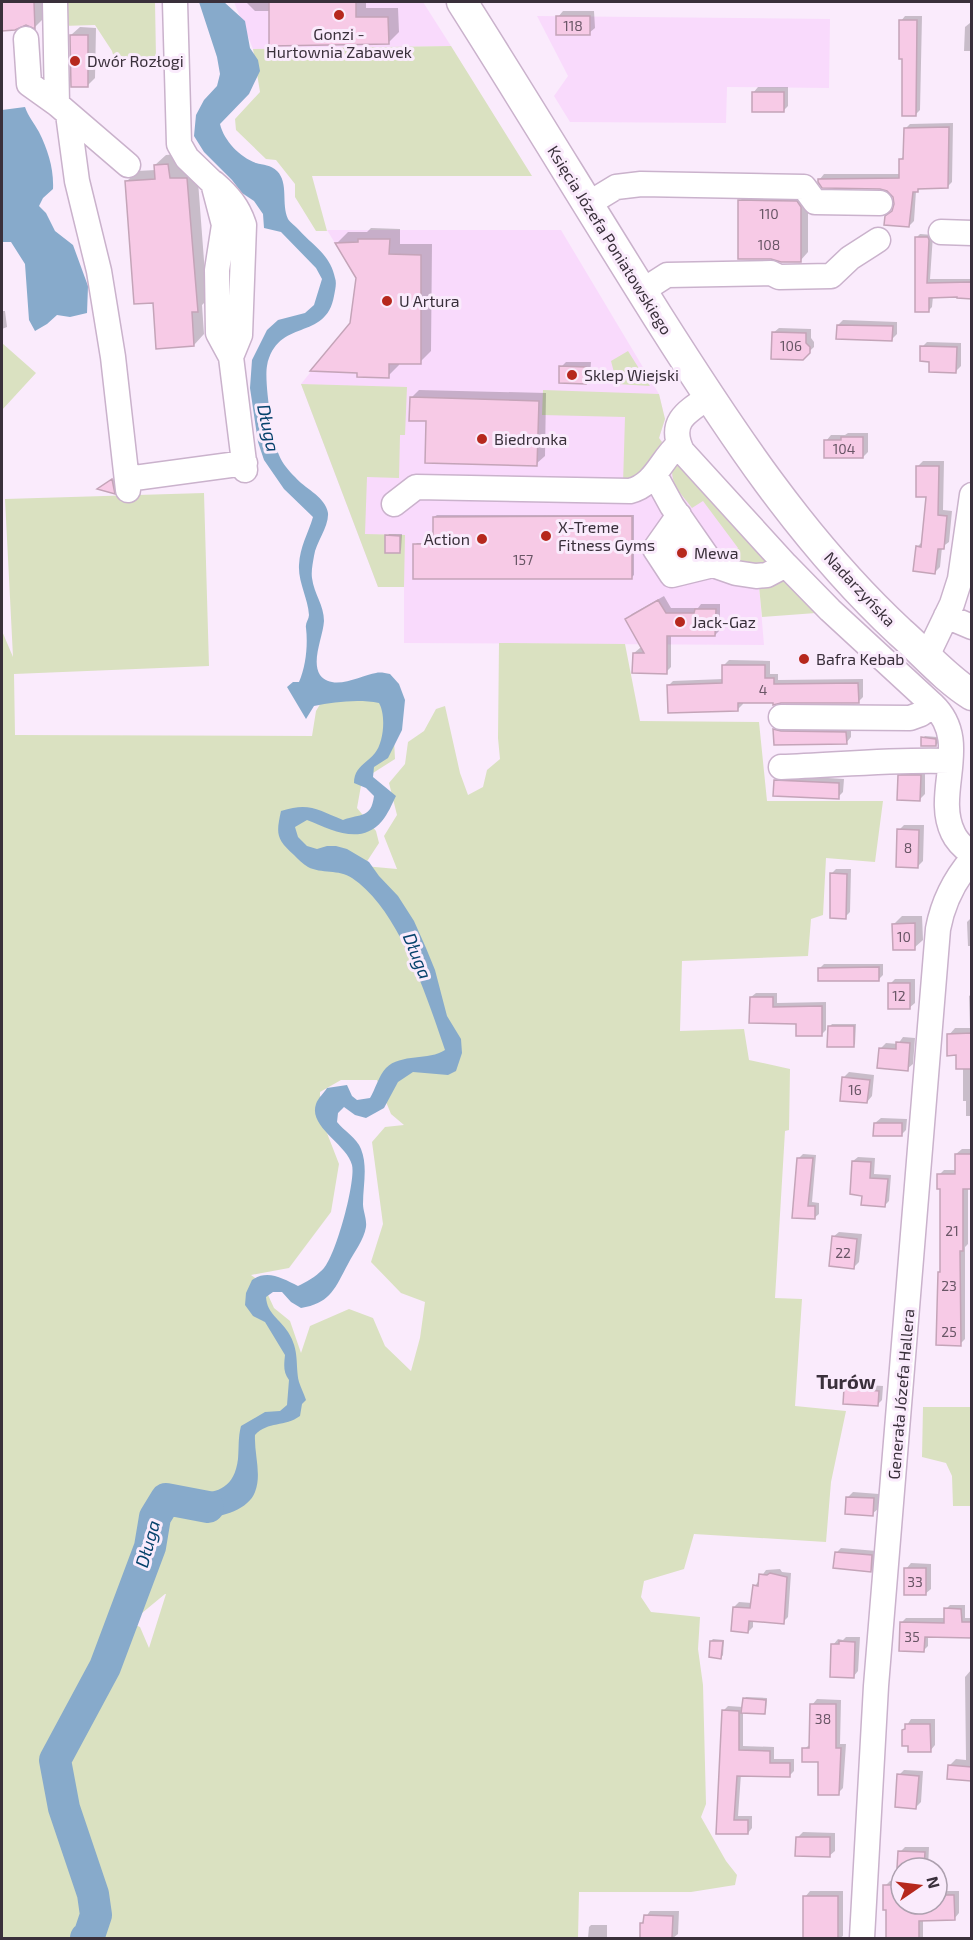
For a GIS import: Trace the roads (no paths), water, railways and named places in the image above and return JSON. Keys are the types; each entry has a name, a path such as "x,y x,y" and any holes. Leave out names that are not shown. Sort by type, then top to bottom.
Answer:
{"main road":[{"name":"Księcia Józefa Poniatowskiego","path":"462,2 709,397 763,475"},
{"name":"Nadarzyńska","path":"763,475 813,538 871,604 970,695"}],"street":[{"path":"56,2 62,109 101,282 113,357 128,484 245,466 231,357 218,333 218,270 224,225 213,183 187,158 179,144 175,2"},
{"path":"26,39 29,84 128,165"},
{"path":"588,204 616,187 641,184 804,187 815,202 880,203"},
{"path":"941,232 972,233"},
{"path":"642,291 667,275 771,273 779,277 831,276 850,258 878,240"},
{"path":"709,397 686,412 680,420 677,432 679,444 687,458 830,610 933,705 944,718 951,738 948,818 959,843 972,854"},
{"path":"394,504 416,487 624,491 642,486 655,475 668,455 679,444"},
{"path":"655,475 673,524 702,567"},
{"path":"927,656 960,579 972,495"},
{"path":"673,524 655,549 672,575 702,567 756,576 777,571 786,565"},
{"path":"946,616 972,627"},
{"path":"781,717 910,718 921,714 933,705"},
{"path":"781,767 904,760 950,761"},
{"name":"Generała Józefa Hallera","path":"862,1938 876,1686 938,928 946,886 972,859"}],"water":[{"path":"199,2 224,2 245,21 250,48 258,60 260,71 249,94 220,124 222,130 229,142 244,157 270,166 281,176 288,219 325,256 336,280 329,310 322,319 290,334 281,341 272,351 266,374 272,424 280,458 299,481 319,497 328,513 327,524 315,551 312,570 313,584 324,621 317,656 318,669 320,675 332,682 348,681 378,673 390,674 399,684 405,700 402,730 388,758 374,767 373,777 396,796 382,821 374,829 356,834 346,834 307,820 295,827 298,837 307,846 317,849 336,846 347,849 369,862 398,896 414,921 435,970 447,1016 461,1039 462,1053 456,1071 448,1075 413,1072 398,1082 384,1108 366,1118 355,1115 344,1107 338,1113 337,1122 357,1141 363,1156 365,1232 339,1280 326,1298 311,1306 301,1308 291,1302 282,1292 273,1292 266,1297 271,1312 285,1327 292,1339 296,1351 299,1382 306,1400 302,1404 300,1416 265,1428 255,1435 258,1478 255,1492 250,1500 224,1515 202,1518 183,1515 173,1506 168,1506 167,1491 202,1493 222,1488 235,1473 241,1426 265,1412 280,1411 287,1405 289,1380 284,1365 285,1355 265,1322 253,1316 245,1305 246,1293 252,1280 270,1275 298,1286 312,1278 322,1271 329,1260 344,1218 351,1186 352,1165 349,1157 318,1120 315,1112 317,1102 327,1088 347,1085 352,1096 357,1100 370,1098 379,1078 392,1063 445,1050 410,956 384,911 369,892 347,875 306,866 284,845 279,836 278,825 281,811 291,808 307,807 320,810 343,820 368,812 374,796 366,788 354,783 358,769 372,757 378,748 382,736 383,714 379,703 363,701 330,703 314,706 306,719 287,687 293,682 299,682 305,662 306,626 309,615 299,565 313,517 284,489 264,460 258,442 250,388 252,360 267,330 278,320 305,313 314,305 322,279 316,268 281,232 264,228 263,214 254,201 242,193 204,152 194,136 196,115 204,100 217,86 220,74 217,57"},
{"path":"25,107 45,146 52,174 53,189 43,198 39,206 46,213 55,231 73,245 88,286 87,313 70,317 57,315 35,331 29,320 25,264 11,242 2,242 2,110"}],"waterway":[{"name":"Długa","path":"86,1938 89,1936 96,1915 93,1894 64,1808 55,1760 105,1667 150,1547 155,1517 166,1499 208,1507"}],"place":[{"name":"Gonzi - Hurtownia Zabawek","path":"339,15"},
{"name":"Dwór Rozłogi","path":"75,61"},
{"name":"U Artura","path":"387,301"},
{"name":"Sklep Wiejski","path":"572,375"},
{"name":"Biedronka","path":"482,439"},
{"name":"X-Treme Fitness Gyms","path":"546,536"},
{"name":"Action","path":"482,539"},
{"name":"Mewa","path":"682,553"},
{"name":"Jack-Gaz","path":"680,622"},
{"name":"Bafra Kebab","path":"804,659"}],"district":[{"name":"Turów","path":"846,1382"}]}
